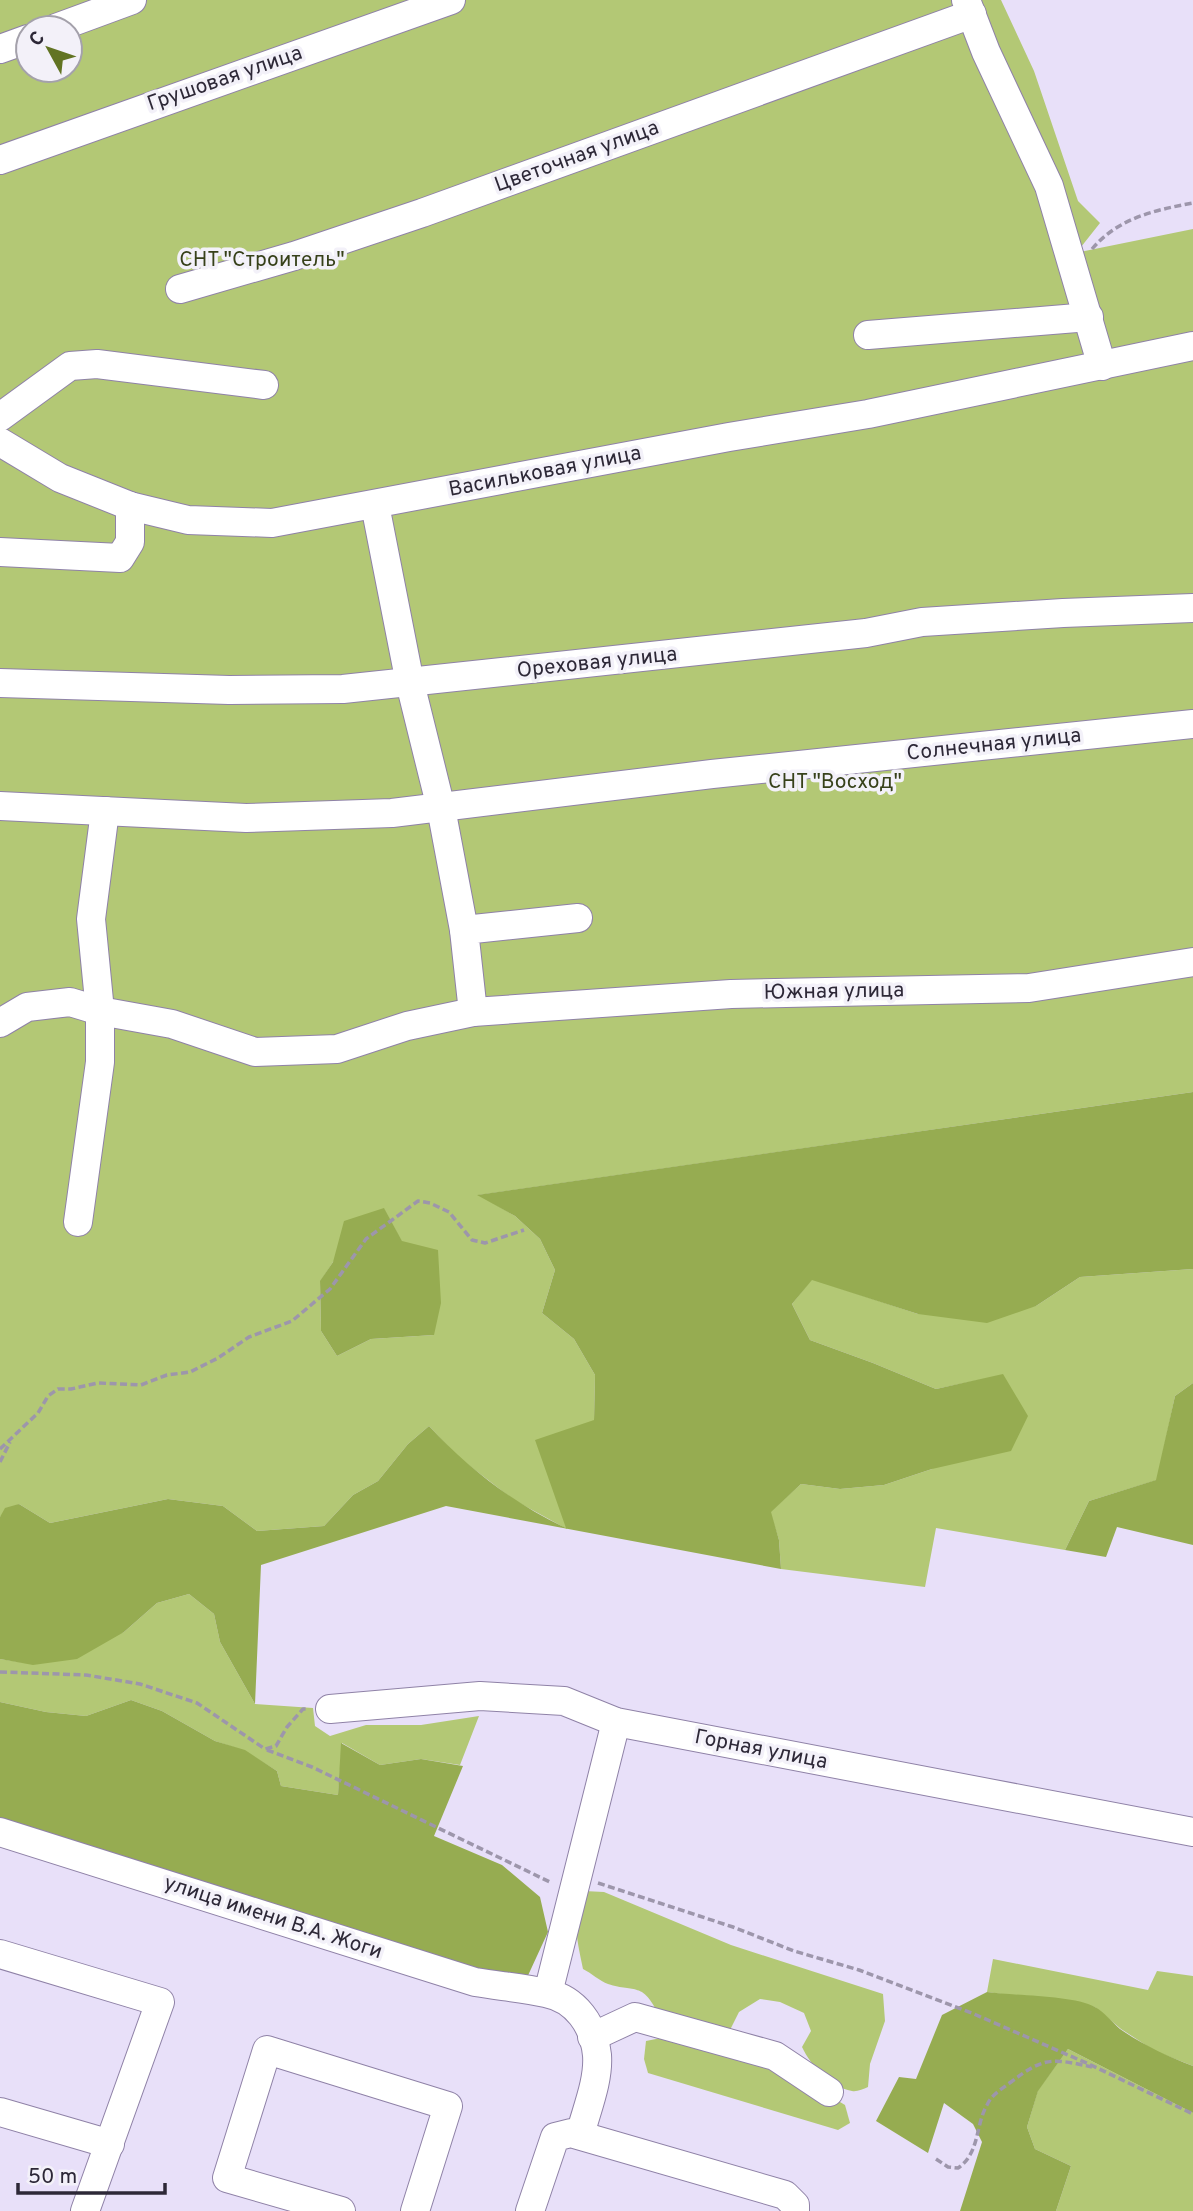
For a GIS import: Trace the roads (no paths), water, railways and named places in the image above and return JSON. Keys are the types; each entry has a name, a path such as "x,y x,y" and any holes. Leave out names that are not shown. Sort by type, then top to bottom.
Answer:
{"street":[{"path":"84,18 132,0"},
{"name":"Грушовая улица","path":"0,160 451,0"},
{"path":"969,7 986,52 1049,186 1102,366"},
{"name":"Цветочная улица","path":"180,289 294,256 422,213 969,7"},
{"path":"867,335 1089,317"},
{"name":"Васильковая улица","path":"0,442 60,478 130,506 188,520 272,523 729,437 868,414 1193,346"},
{"path":"0,417 70,366 97,364 264,385"},
{"path":"374,505 410,683 441,808 464,930 473,1012"},
{"path":"0,552 120,558 130,542 130,506"},
{"name":"Ореховая улица","path":"0,683 229,690 343,690 866,633 922,622 1063,612 1193,608"},
{"name":"Солнечная улица","path":"0,806 246,818 392,813 712,774 1193,724"},
{"path":"78,1222 100,1062 100,1011 92,919 105,811"},
{"path":"464,930 578,918"},
{"name":"Южная улица","path":"0,1023 27,1007 70,1002 100,1011 172,1024 255,1052 337,1049 407,1026 473,1012 731,994 1029,988 1193,962"},
{"name":"Горная улица","path":"330,1709 480,1696 564,1701 616,1722 1193,1832"},
{"path":"580,2135 595,2075 597,2055 589,2024 565,2000 548,1993 616,1722"},
{"name":"улица имени В.А. Жоги","path":"0,1832 475,1982 548,1993"},
{"path":"0,1954 160,2001 85,2211"},
{"path":"592,2037 635,2017 775,2056 829,2092"},
{"path":"341,2211 227,2178 267,2050 448,2106 415,2211"},
{"path":"0,2112 110,2144"},
{"path":"530,2211 555,2137 571,2133 785,2195 795,2204 796,2211"}],"park label":[{"name":"СНТ \"Строитель\"","path":"262,260"},
{"name":"СНТ \"Восход\"","path":"835,782"}]}
